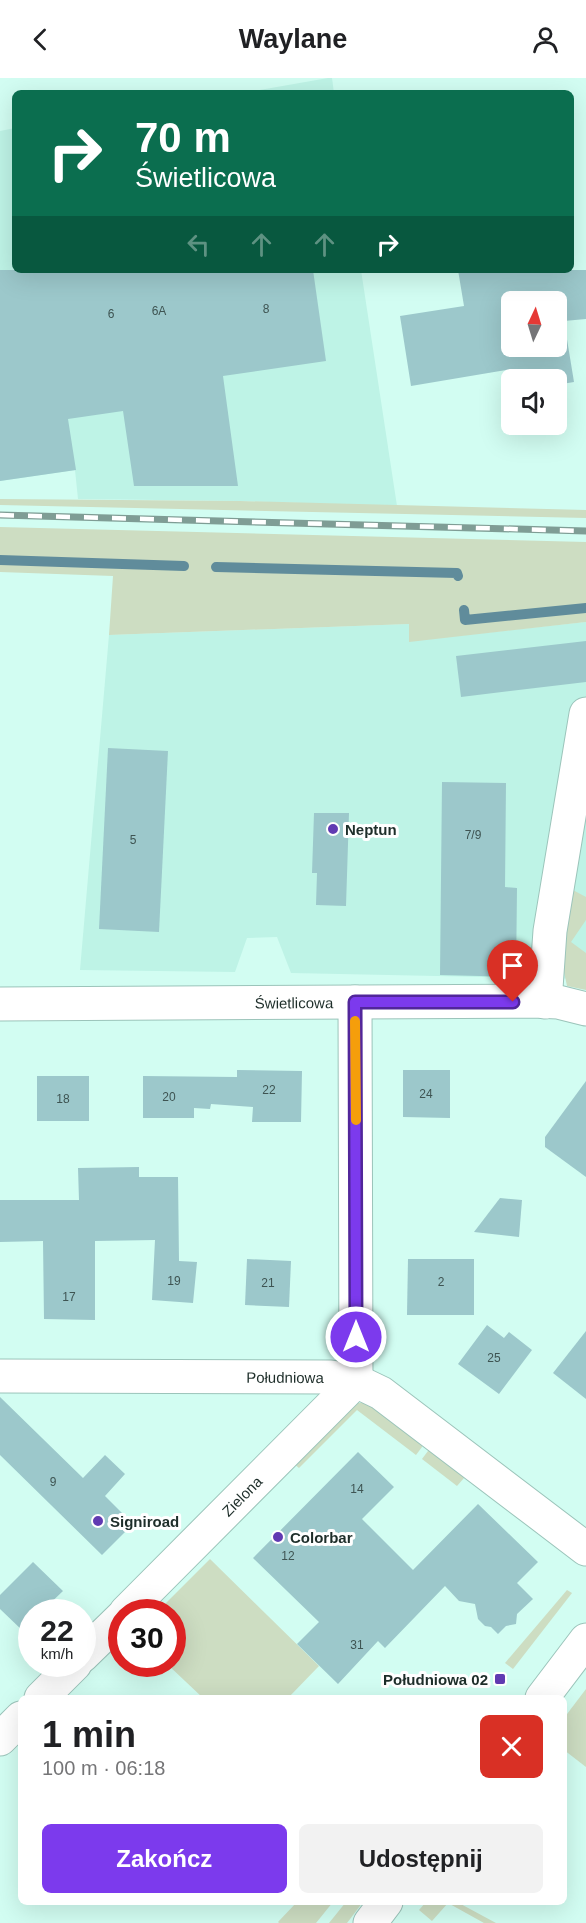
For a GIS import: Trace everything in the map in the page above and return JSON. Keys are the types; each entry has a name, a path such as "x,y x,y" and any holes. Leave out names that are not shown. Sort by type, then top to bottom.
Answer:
{"street":[{"path":"545,1002 550,931 585,727"},
{"path":"355,1002 356,1380"},
{"name":"Świetlicowa","path":"0,1004 545,1002 586,1009"},
{"name":"Południowa","path":"0,1376 331,1377 356,1380 381,1394 586,1549"},
{"name":"Zielona","path":"139,1599 356,1380"},
{"path":"96,1642 108,1631"},
{"path":"544,1695 586,1640"},
{"path":"44,1695 62,1677"},
{"path":"0,1739 18,1721"},
{"path":"370,1923 384,1905"}],"shaded area":[{"path":"332,78 334,90 260,90"},
{"path":"12,129 12,273 361,273 397,506 78,499 75,470 0,481 0,131"},
{"path":"0,499 240,501 586,510 586,518 0,505"},
{"path":"0,527 586,542 586,622 409,642 409,624 109,635 113,576 0,572"},
{"path":"586,622 586,979 291,973 277,937 247,938 235,972 80,970 109,635 409,624 409,641"},
{"path":"571,889 586,897 586,920 571,942 586,953 586,990 567,986 560,953"},
{"path":"355,1403 369,1403 422,1441 422,1447 416,1455 357,1410 299,1468 293,1463"},
{"path":"434,1450 464,1472 464,1478 457,1486 422,1459 428,1451"},
{"path":"210,1559 319,1666 291,1695 200,1695 181,1677 186,1677 186,1599 170,1599"},
{"path":"567,1590 572,1593 513,1669 505,1663"},
{"path":"586,1689 586,1767 567,1752 567,1714"},
{"path":"294,1905 331,1905 316,1923 278,1922"},
{"path":"344,1905 361,1905 347,1923 329,1923"},
{"path":"423,1905 446,1905 432,1921 419,1910"},
{"path":"452,1905 463,1905 496,1923 484,1923"}],"building":[{"path":"0,270 12,270 12,273 313,273 326,361 223,376 238,486 134,486 123,411 68,419 76,470 0,481"},
{"path":"574,270 586,270 586,319 567,321 567,291 501,291 501,357 567,357 567,339 574,382 567,383 567,369 501,369 501,371 411,386 400,316 464,306 458,273 574,273"},
{"path":"586,641 586,682 461,697 456,656"},
{"path":"108,748 168,751 159,932 99,929"},
{"path":"442,782 506,783 505,887 517,888 516,977 440,975"},
{"path":"314,813 349,813 346,906 316,905 317,873 312,873"},
{"path":"237,1070 302,1071 301,1122 252,1122 253,1107 211,1104 210,1109 194,1108 194,1118 143,1118 143,1076 237,1077"},
{"path":"403,1070 450,1070 450,1118 403,1117"},
{"path":"37,1076 89,1076 89,1121 37,1121"},
{"path":"586,1081 586,1177 545,1147 545,1137"},
{"path":"139,1167 139,1177 178,1177 179,1261 197,1262 193,1303 152,1300 155,1240 95,1241 95,1320 44,1319 43,1241 0,1242 0,1200 79,1200 78,1168"},
{"path":"500,1198 522,1200 519,1237 474,1232"},
{"path":"247,1259 291,1261 289,1307 245,1305"},
{"path":"408,1259 474,1259 474,1315 407,1315"},
{"path":"487,1325 504,1338 509,1332 532,1350 499,1394 458,1364"},
{"path":"586,1331 586,1399 553,1373"},
{"path":"0,1397 83,1478 105,1455 125,1474 105,1496 133,1524 102,1555 0,1455"},
{"path":"358,1452 394,1487 362,1519 413,1570 478,1504 538,1562 517,1583 533,1599 517,1614 516,1624 506,1626 498,1634 478,1619 475,1604 459,1601 445,1586 385,1648 378,1641 338,1684 297,1644 319,1622 253,1558"},
{"path":"33,1562 63,1591 55,1599 18,1599 18,1626 0,1609 0,1595"}],"waterway":[{"path":"0,560 184,566"},
{"path":"216,567 457,573 458,576"},
{"path":"464,610 465,620 586,608"}],"railway":[{"path":"0,515 586,531"}],"slow traffic":[{"path":"355,1021 356,1120"}],"place":[{"name":"Neptun","path":"333,829"},
{"name":"Signiroad","path":"98,1521"},
{"name":"Colorbar","path":"278,1537"},
{"name":"Południowa 02","path":"500,1679"}],"route":[{"path":"356,1337 355,1002 513,1002"}]}
